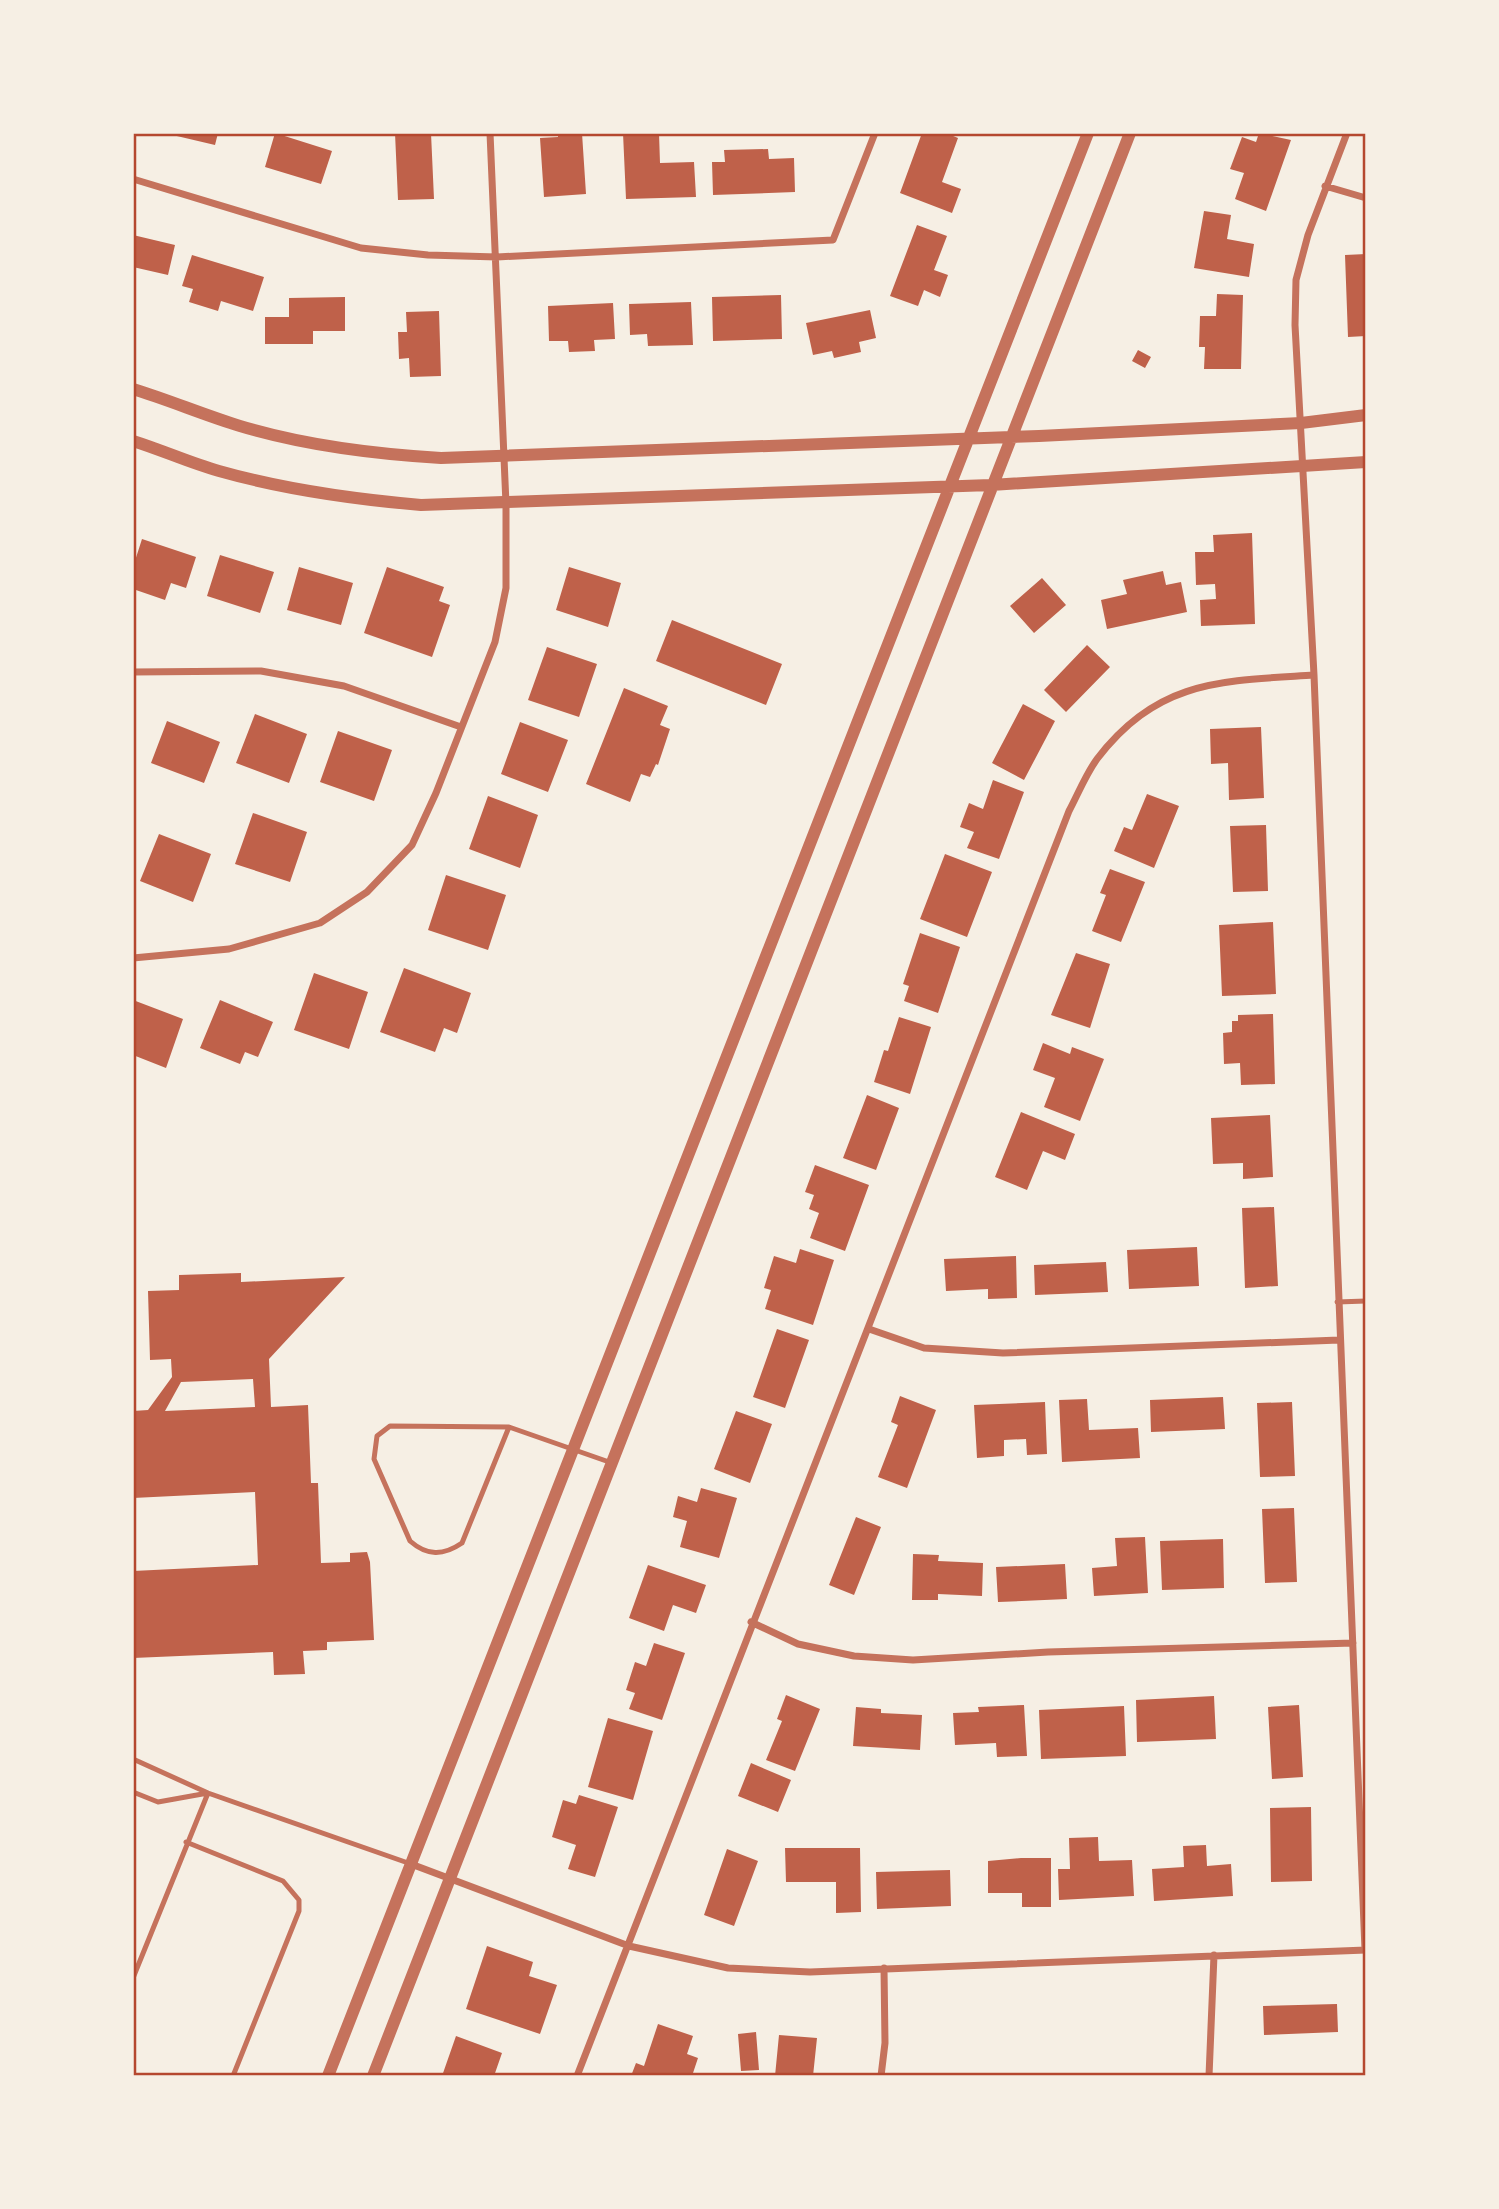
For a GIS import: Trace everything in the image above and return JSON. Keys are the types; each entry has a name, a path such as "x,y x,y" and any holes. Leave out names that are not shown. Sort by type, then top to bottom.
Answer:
{"street":[{"path":"133,958 229,949 274,939 320,923 367,892 412,845 436,793 495,642 506,589 505,458 498,257 490,133"},
{"path":"133,179 361,248 428,255 498,257 833,240 875,133"},
{"path":"328,2076 1088,133"},
{"path":"373,2076 830,909 991,485 1130,133"},
{"path":"411,1864 629,1945 728,1968 810,1972 1365,1950 1314,674 1295,325 1296,280 1325,186 1346,133"},
{"path":"1325,186 1366,198"},
{"path":"133,389 239,426 363,453 442,458 505,458 1010,437 1301,423 1366,415"},
{"path":"133,441 216,470 340,498 421,505 991,485 1366,462"},
{"path":"133,673 261,671 344,686 461,727"},
{"path":"577,2076 751,1622 870,1329 1069,811 1096,761 1127,724 1169,696 1204,685 1314,674"},
{"path":"870,1329 924,1348 1003,1353 1339,1340"},
{"path":"751,1622 798,1644 853,1656 913,1660 1048,1652 1353,1643"},
{"path":"1209,2076 1214,1955"},
{"path":"881,2076 885,2043 884,1968"}],"lane":[{"path":"1337,1302 1366,1301"},
{"path":"509,1427 462,1543 441,1554 419,1549 410,1541 374,1459 377,1436 383,1430 398,1424 509,1427 612,1463"},
{"path":"133,1759 208,1793 411,1864"},
{"path":"133,1792 158,1802 208,1793"},
{"path":"133,1979 208,1793"},
{"path":"186,1842 283,1881 299,1900 299,1911 233,2076"}],"building":[{"path":"164,133 218,133 215,145"},
{"path":"275,133 332,151 321,184 265,167"},
{"path":"395,133 431,133 434,199 398,200"},
{"path":"558,133 582,133 586,194 544,197 540,138 558,137"},
{"path":"623,133 659,133 660,163 694,162 696,197 626,199"},
{"path":"922,133 946,133 958,138 942,182 961,189 952,213 900,193"},
{"path":"1259,133 1291,140 1266,211 1235,199 1244,173 1230,169 1242,137 1256,142"},
{"path":"768,149 769,159 794,158 795,192 713,195 712,162 725,162 724,150"},
{"path":"1204,211 1231,215 1227,239 1254,244 1249,277 1194,268"},
{"path":"917,225 947,236 934,270 948,275 940,297 924,290 918,306 890,296"},
{"path":"133,235 175,245 168,275 133,267"},
{"path":"1366,254 1366,336 1348,337 1345,255"},
{"path":"192,255 264,277 253,311 221,301 218,311 189,302 193,289 182,286"},
{"path":"1217,294 1243,295 1241,369 1204,369 1205,347 1199,347 1200,316 1216,316"},
{"path":"781,295 782,339 713,341 712,297"},
{"path":"345,297 345,331 313,331 313,344 265,344 265,317 289,317 289,298"},
{"path":"691,302 693,345 648,346 647,334 630,335 629,304"},
{"path":"613,303 615,339 594,340 595,351 569,352 568,341 549,341 548,306"},
{"path":"870,310 876,338 859,342 861,352 834,358 832,351 813,355 806,323"},
{"path":"439,311 441,376 410,377 409,358 399,359 398,332 407,332 406,312"},
{"path":"1138,350 1151,357 1145,368 1132,361"},
{"path":"1252,533 1255,624 1201,626 1200,600 1216,599 1215,584 1196,585 1195,552 1214,552 1213,535"},
{"path":"142,539 196,557 186,588 171,583 165,600 133,589 133,567"},
{"path":"220,555 274,572 260,613 207,596"},
{"path":"299,567 353,583 341,625 287,610"},
{"path":"387,567 444,587 439,601 450,605 432,657 364,633"},
{"path":"569,567 621,583 608,627 556,610"},
{"path":"1163,571 1166,585 1181,582 1187,612 1107,629 1101,600 1127,594 1123,580"},
{"path":"1042,578 1066,605 1034,633 1010,606"},
{"path":"672,620 782,664 766,705 656,661"},
{"path":"1087,645 1110,667 1066,712 1044,690"},
{"path":"547,647 597,664 579,717 528,700"},
{"path":"624,688 668,706 660,725 670,729 658,765 656,764 650,777 641,774 630,802 586,784"},
{"path":"1023,704 1055,721 1024,780 992,763"},
{"path":"255,714 307,734 289,783 236,763"},
{"path":"167,721 220,742 204,783 151,763"},
{"path":"520,722 568,740 548,792 501,774"},
{"path":"1261,727 1264,798 1229,800 1228,763 1211,764 1210,729"},
{"path":"338,731 392,750 374,801 320,782"},
{"path":"993,780 1024,792 999,859 967,848 974,832 960,827 969,803 983,809"},
{"path":"1147,794 1179,806 1154,868 1114,851 1124,827 1132,830"},
{"path":"488,796 538,815 520,868 469,849"},
{"path":"253,813 307,832 290,882 235,864"},
{"path":"1266,825 1268,891 1233,892 1230,826"},
{"path":"159,834 211,854 193,902 140,881"},
{"path":"945,854 992,872 967,937 920,919"},
{"path":"1110,869 1145,882 1121,942 1092,931 1106,895 1100,893"},
{"path":"446,875 506,895 488,950 428,930"},
{"path":"1273,922 1276,994 1222,996 1219,925"},
{"path":"920,933 960,947 938,1013 904,1001 909,986 903,984"},
{"path":"1076,953 1110,964 1090,1028 1051,1015"},
{"path":"404,968 471,993 457,1033 444,1028 435,1052 380,1032"},
{"path":"314,973 368,992 349,1049 294,1030"},
{"path":"133,1000 183,1019 166,1068 133,1055"},
{"path":"220,1000 273,1022 258,1057 245,1052 240,1064 200,1048"},
{"path":"1273,1014 1275,1084 1241,1085 1240,1063 1224,1064 1223,1033 1232,1032 1232,1021 1238,1021 1238,1015"},
{"path":"899,1017 931,1027 910,1094 874,1082 884,1050 888,1051"},
{"path":"1043,1043 1070,1054 1072,1047 1104,1059 1080,1121 1044,1107 1055,1078 1033,1070"},
{"path":"867,1095 899,1108 876,1170 843,1158"},
{"path":"1021,1112 1075,1134 1065,1160 1043,1151 1027,1190 995,1177"},
{"path":"1270,1115 1273,1177 1243,1179 1243,1163 1213,1164 1211,1118"},
{"path":"815,1165 869,1185 845,1251 810,1238 819,1213 809,1209 814,1195 805,1192"},
{"path":"1274,1207 1278,1286 1245,1288 1242,1208"},
{"path":"1197,1247 1199,1286 1129,1289 1127,1250"},
{"path":"800,1249 834,1260 813,1325 765,1309 771,1290 764,1288 774,1256 796,1263"},
{"path":"1016,1256 1017,1298 988,1299 988,1289 946,1291 944,1259"},
{"path":"1106,1262 1108,1292 1035,1295 1034,1265"},
{"path":"241,1273 241,1282 345,1277 269,1359 271,1407 308,1405 311,1483 318,1483 321,1563 350,1562 350,1553 367,1552 370,1562 374,1640 327,1642 327,1650 303,1651 305,1674 274,1675 273,1652 133,1658 133,1571 258,1565 255,1492 133,1498 133,1411 148,1410 172,1377 171,1359 150,1360 148,1291 179,1290 179,1275","holes":["253,1379 255,1407 165,1411 181,1382"]},
{"path":"777,1329 809,1340 785,1408 753,1397"},
{"path":"900,1396 936,1410 907,1488 878,1477 898,1425 891,1422"},
{"path":"1223,1397 1225,1429 1151,1432 1150,1400"},
{"path":"1087,1399 1089,1430 1138,1428 1140,1458 1062,1462 1059,1400"},
{"path":"1045,1402 1047,1454 1027,1455 1026,1439 1004,1440 1004,1456 977,1458 974,1405"},
{"path":"1292,1402 1295,1476 1260,1477 1257,1403"},
{"path":"736,1411 772,1424 750,1483 714,1469"},
{"path":"701,1488 737,1498 719,1558 680,1547 687,1521 673,1517 678,1496 697,1502"},
{"path":"1294,1508 1297,1582 1265,1583 1262,1509"},
{"path":"856,1517 881,1527 854,1595 829,1585"},
{"path":"1145,1537 1148,1593 1094,1596 1092,1568 1117,1566 1115,1538"},
{"path":"1223,1539 1224,1588 1162,1590 1160,1541"},
{"path":"913,1554 939,1555 938,1561 983,1563 982,1596 938,1594 938,1600 912,1600"},
{"path":"1065,1564 1067,1599 998,1602 996,1567"},
{"path":"648,1565 706,1585 696,1613 673,1605 664,1631 629,1618"},
{"path":"654,1643 685,1653 662,1720 629,1709 635,1693 626,1690 635,1662 646,1666"},
{"path":"786,1695 820,1709 795,1771 766,1760 782,1721 777,1719"},
{"path":"1214,1696 1216,1739 1137,1742 1136,1700"},
{"path":"1024,1705 1027,1756 997,1757 996,1743 955,1745 953,1713 979,1712 978,1707"},
{"path":"1299,1705 1303,1777 1272,1779 1268,1707"},
{"path":"1124,1706 1126,1756 1041,1759 1039,1710"},
{"path":"856,1707 881,1709 881,1713 922,1715 920,1750 853,1746"},
{"path":"608,1718 653,1731 633,1800 588,1787"},
{"path":"751,1763 791,1780 778,1812 738,1796"},
{"path":"579,1795 618,1807 595,1877 568,1869 576,1845 552,1837 563,1800 576,1804"},
{"path":"1311,1807 1312,1881 1271,1882 1270,1808"},
{"path":"1098,1837 1099,1861 1132,1860 1134,1896 1059,1900 1058,1869 1070,1869 1069,1838"},
{"path":"1206,1845 1207,1866 1231,1864 1233,1896 1154,1901 1152,1869 1184,1867 1183,1846"},
{"path":"785,1848 860,1848 861,1912 836,1913 836,1882 786,1882"},
{"path":"727,1849 758,1861 734,1926 704,1915"},
{"path":"1051,1858 1051,1907 1022,1907 1022,1893 988,1893 988,1861"},
{"path":"950,1870 951,1906 877,1909 876,1872"},
{"path":"487,1946 533,1962 529,1976 557,1985 540,2034 466,2009"},
{"path":"1337,2004 1338,2032 1264,2035 1263,2006"},
{"path":"658,2024 693,2036 687,2054 698,2058 692,2076 631,2076 636,2063 644,2066"},
{"path":"756,2032 759,2070 741,2071 738,2034"},
{"path":"779,2035 817,2038 813,2076 775,2076"},
{"path":"456,2036 502,2053 494,2076 442,2076"}]}
